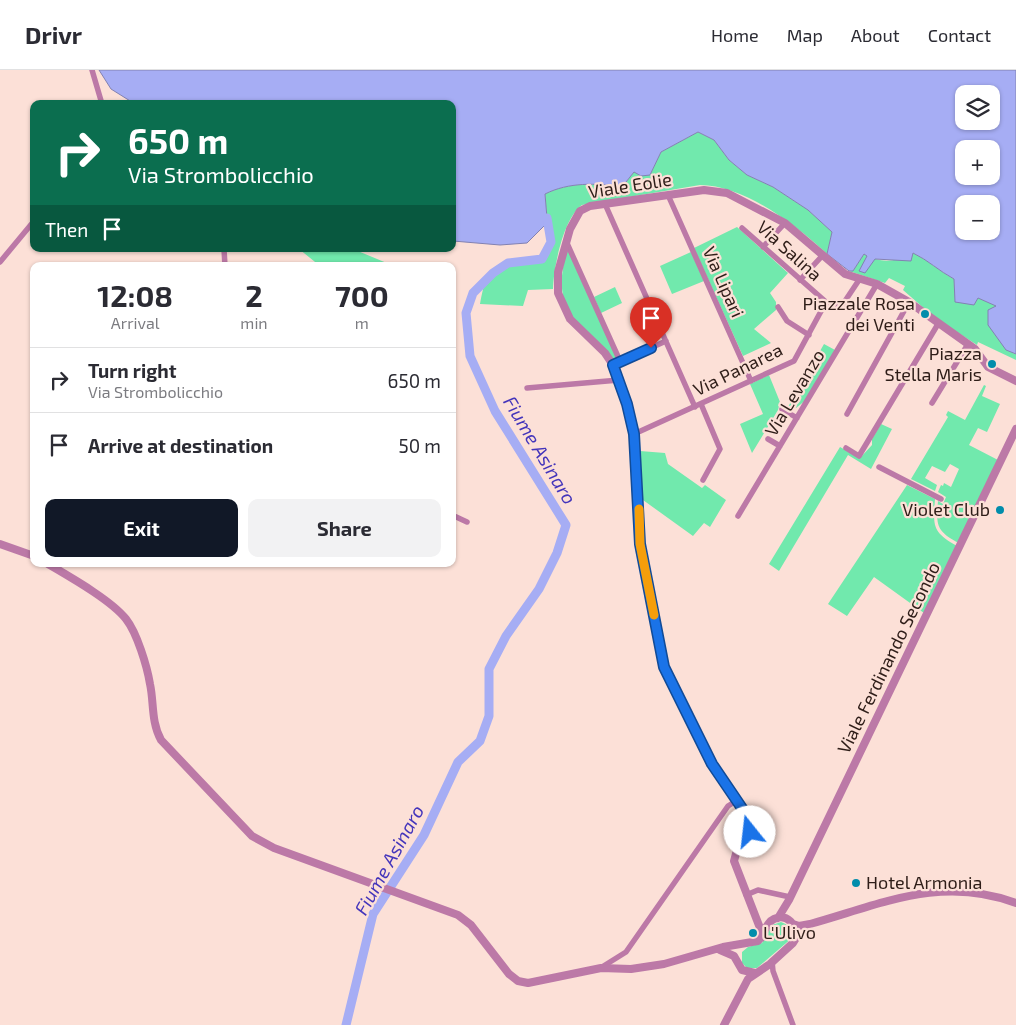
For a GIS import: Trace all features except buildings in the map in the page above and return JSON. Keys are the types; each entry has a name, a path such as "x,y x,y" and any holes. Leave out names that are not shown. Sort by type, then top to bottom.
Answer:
{"street":[{"path":"92,70 101,100"},
{"name":"Viale Eolie","path":"761,938 760,928 734,861 738,850 750,832 751,824 712,764 664,667 640,544 634,434 619,380 617,363 604,353 570,319 561,303 557,282 566,241 580,211 590,206 704,190 719,191 736,197 785,223 845,274 877,284 975,349 988,367 1016,381"},
{"name":"Via Lipari","path":"668,195 751,381"},
{"path":"605,204 666,341 720,450 703,480"},
{"path":"763,247 785,223"},
{"path":"0,262 30,225"},
{"name":"Via Salina","path":"742,228 826,302 841,307 860,280"},
{"path":"566,241 617,363 666,341"},
{"path":"800,280 823,255"},
{"name":"Via Levanzo","path":"738,516 877,284"},
{"name":"Via Panarea","path":"634,434 794,362 826,302"},
{"path":"847,414 907,304"},
{"path":"778,307 787,321 808,335"},
{"path":"846,448 860,456 938,326"},
{"path":"932,404 968,346"},
{"path":"527,388 619,380"},
{"path":"782,409 797,418"},
{"name":"Viale Ferdinando Secondo","path":"778,918 790,899 1016,429"},
{"path":"768,439 780,446"},
{"path":"879,467 941,499"},
{"path":"456,517 467,522"},
{"path":"0,544 30,555"},
{"path":"53,567 107,603 126,619 144,662 150,684 154,722 160,740 252,836 274,848 452,912 466,920 508,974 524,983 534,983 601,968 631,969 664,964 761,938 770,922 778,918 800,926 895,898 926,892 973,893 1016,903"},
{"path":"601,968 626,952 728,806 736,802"},
{"path":"746,895 758,890 790,899 791,922 795,938"},
{"path":"752,910 758,918 770,922"},
{"path":"724,1025 748,978 772,962 810,924"},
{"path":"737,960 738,952 744,944"},
{"path":"718,949 729,952 737,960 742,970 739,996"},
{"path":"772,962 793,1025"},
{"path":"742,970 775,974"}],"green space":[{"path":"698,132 714,140 729,160 747,175 773,187 808,210 832,232 827,254 785,219 751,199 717,187 700,185 582,205 575,212 565,232 555,268 553,289 528,290 523,306 480,304 485,282 492,270 504,262 531,258 542,254 548,239 545,225 547,218 545,194 573,185 622,187 634,172 650,175 661,152"},
{"path":"737,227 788,273 770,293 776,302 776,310 754,329 771,343 743,356 694,248"},
{"path":"567,248 616,356 613,360 577,323 569,312 564,300 562,286"},
{"path":"303,252 360,252 384,262 315,262"},
{"path":"691,252 704,281 672,294 660,266"},
{"path":"913,253 954,279 955,295 978,298 997,306 1014,354 1016,354 1016,360 978,342 977,345 934,317 903,290 905,286 889,278 885,283 849,271 853,271 864,254 888,261"},
{"path":"615,287 622,303 601,313 594,297"},
{"path":"824,344 835,350 806,400 796,408 788,407"},
{"path":"769,375 780,402 778,410 752,453 740,424 763,414 750,384"},
{"path":"984,385 986,386 982,396 1000,404 987,432 978,428 969,445 998,460 959,543 942,531 939,527 937,516 938,501 943,504 946,497 938,492 941,485 943,486 944,483 951,487 959,469 950,464 945,472 932,466 925,478 937,485 935,491 911,479 948,417 946,415 948,411 965,420"},
{"path":"881,424 892,429 871,469 848,455 779,571 769,564 840,447 860,458 872,445 872,439"},
{"path":"640,451 665,453 668,464 702,488 705,485 726,500 710,527 704,523 693,536 643,500"},
{"path":"907,485 935,499 934,522 936,527 943,537 957,546 924,613 874,577 847,616 828,604"},
{"path":"781,922 790,926 792,938 757,968 747,968 742,963 742,952 748,947 762,943 772,925"}],"water":[{"path":"99,70 1016,70 1016,354 1006,350 988,325 988,310 996,306 978,298 974,305 955,302 954,279 913,253 911,261 875,259 865,273 859,271 867,256 864,254 853,271 849,271 827,254 832,232 808,210 773,187 747,175 729,160 714,140 698,132 661,152 650,175 641,176 634,172 622,187 573,185 545,194 547,218 545,225 527,243 500,245 456,241 456,100 129,100 111,89"}],"waterway":[{"name":"Fiume Asinaro","path":"346,1025 373,914 424,835 458,762 480,741 489,716 489,669 506,636 539,589 557,553 566,525 495,411 470,356 466,313 473,293 493,273 508,263 542,259 551,242 547,218"}],"slow traffic":[{"path":"639,509 640,544 654,615"}],"place":[{"name":"Piazzale Rosa dei Venti","path":"925,314"},
{"name":"Piazza Stella Maris","path":"992,364"},
{"name":"Violet Club","path":"1000,510"},
{"name":"Hotel Armonia","path":"856,883"},
{"name":"L'Ulivo","path":"753,933"}],"route":[{"path":"651,348 613,365 627,404 634,434 640,544 644,570 664,667 712,764 725,787 750,820 750,832"}]}
